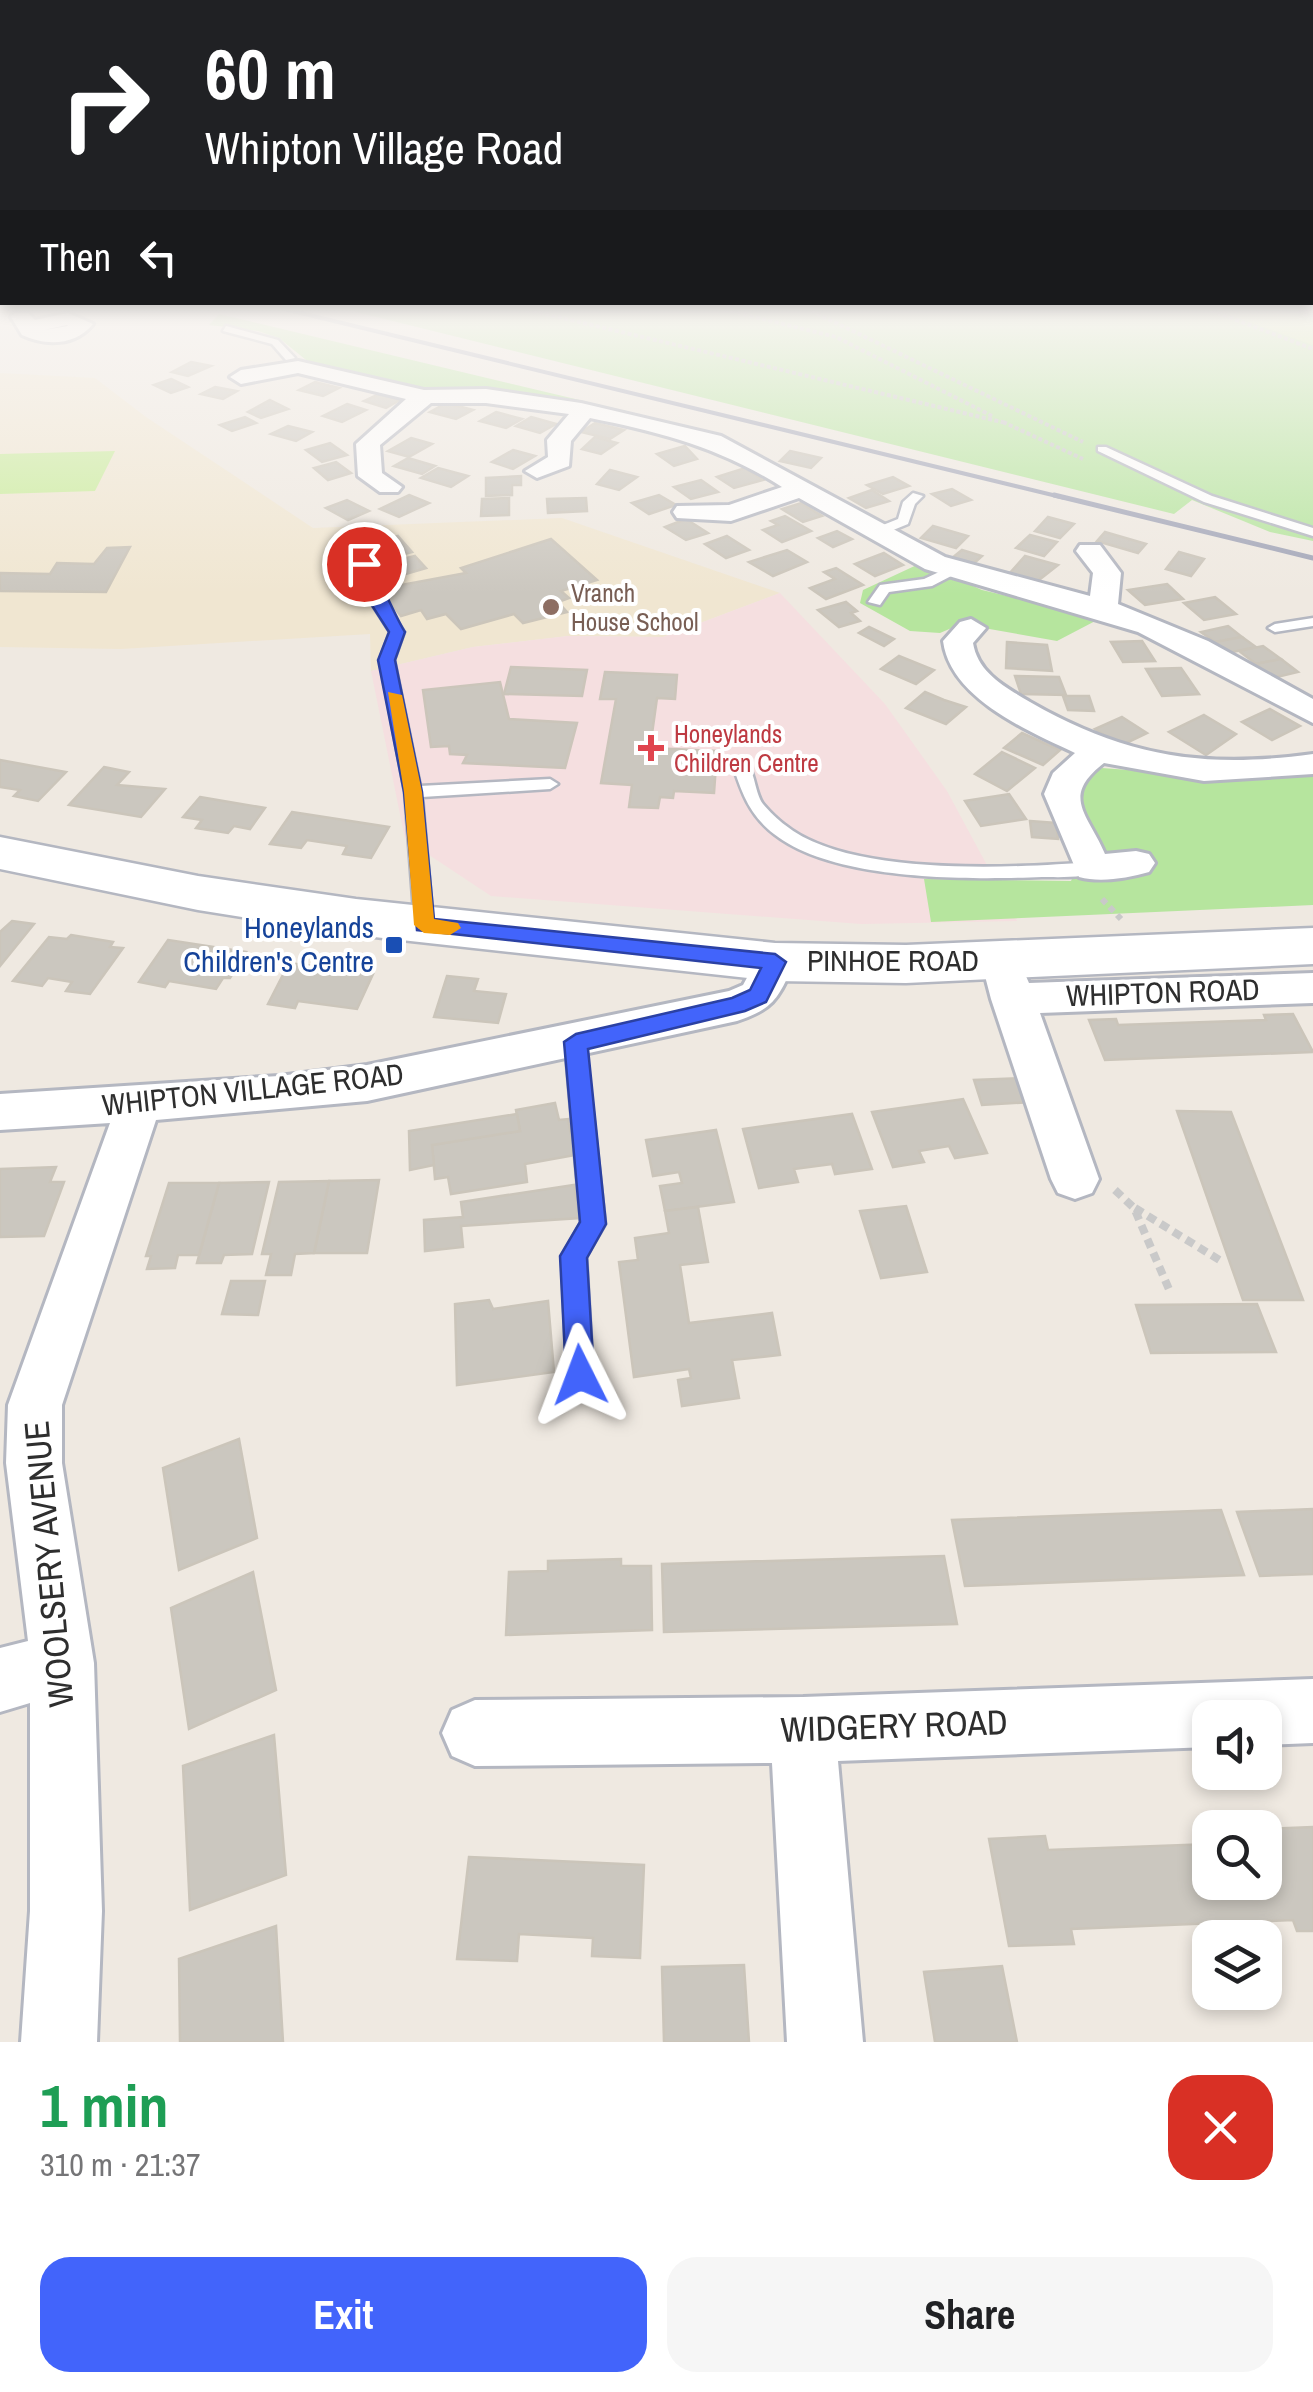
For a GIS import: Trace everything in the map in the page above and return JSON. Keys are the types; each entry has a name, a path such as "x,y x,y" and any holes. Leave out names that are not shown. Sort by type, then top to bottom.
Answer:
{"main road":[{"name":"PINHOE ROAD","path":"0,853 198,892 424,925 775,962 1007,980 1138,954 1313,946"}],"street":[{"path":"342,492 381,484 368,472 370,438 416,403"},
{"path":"528,403 710,438 952,570 1010,590 1103,608 1200,650 1313,712"},
{"path":"558,466 559,440 584,411"},
{"path":"686,512 739,521 802,488"},
{"path":"1103,608 1108,582 1097,558 1137,563"},
{"path":"971,628 958,641 958,655 976,678 1014,706 1099,751 1194,767 1313,764"},
{"path":"1099,751 1072,768 1061,800 1092,868 1136,863"},
{"name":"WHIPTON VILLAGE ROAD","path":"0,1112 140,1104 367,1083 737,1006 758,996 775,962"},
{"path":"1007,980 1075,1179"},
{"name":"WHIPTON ROAD","path":"1007,980 1313,988"},
{"name":"WOOLSERY AVENUE","path":"59,2042 66,1911 62,1664 34,1463 35,1406 140,1104"},
{"path":"0,1680 62,1664"},
{"name":"WIDGERY ROAD","path":"475,1733 804,1730 1313,1710"},
{"path":"804,1730 825,2042"}],"lane":[{"path":"1102,448 1208,499 1313,532"},
{"path":"878,532 904,521 909,502 916,496"},
{"path":"352,537 379,604 397,632 386,660 413,792 424,925"},
{"path":"874,602 886,588 927,583 952,570"},
{"path":"1275,628 1313,622"},
{"path":"740,762 756,807 783,832 823,852 924,871 981,875 1092,868"},
{"path":"413,792 550,784"},
{"path":"576,1042 593,1224 574,1256 580,1375"}],"path":[{"path":"923,403 1006,423"},
{"path":"967,403 1089,462"},
{"path":"998,403 1060,434 1102,448"},
{"path":"1092,868 1091,889 1118,913 1138,954"},
{"path":"1075,1179 1116,1190 1134,1208 1221,1261"},
{"path":"1134,1208 1171,1294"}],"shaded area":[{"path":"0,403 128,403 313,528 562,518 780,593 663,637 568,636 473,647 371,671 370,634 121,649 0,647"},
{"name":"Honeylands Children Centre","path":"780,593 885,704 947,791 1017,921 861,924 491,896 405,839 371,671 473,647 568,636 663,637"}],"green space":[{"path":"544,403 593,403 630,412"},
{"path":"726,403 1313,403 1313,541 1270,532 1192,500 1174,514"},
{"path":"115,451 95,491 0,494 0,454"},
{"path":"921,563 982,590 1101,618 1057,641 961,624 940,633 910,631 860,603 863,590"},
{"path":"1102,768 1248,779 1313,775 1313,905 931,922 924,879 1071,881 1087,841 1088,819 1073,795 1087,774"}],"building":[{"path":"264,403 288,409 261,418 248,412"},
{"path":"445,403 473,410 456,419 430,412"},
{"path":"347,404 366,410 342,422 323,416"},
{"path":"496,412 522,419 506,428 480,421"},
{"path":"245,417 256,423 232,431 220,425"},
{"path":"531,417 556,424 540,433 516,426"},
{"path":"595,423 624,430 610,439 581,432"},
{"path":"288,426 312,432 296,441 271,434"},
{"path":"595,437 617,443 601,454 582,449"},
{"path":"411,438 432,444 409,457 388,451"},
{"path":"330,443 347,455 322,462 306,450"},
{"path":"685,446 697,459 674,466 657,454"},
{"path":"513,450 535,456 513,469 492,462"},
{"path":"790,451 821,458 811,468 780,461"},
{"path":"408,458 435,466 422,474 394,466"},
{"path":"336,462 351,473 328,480 314,468"},
{"path":"438,468 468,476 451,487 421,478"},
{"path":"745,468 763,480 734,488 717,477"},
{"path":"610,470 637,477 619,490 597,484"},
{"path":"521,476 521,485 512,485 512,495 486,496 486,478"},
{"path":"893,477 909,486 883,494 867,485"},
{"path":"701,480 718,492 691,499 674,487"},
{"path":"952,489 971,500 951,506 932,494"},
{"path":"872,490 889,501 866,508 849,498"},
{"path":"409,495 429,503 399,517 380,509"},
{"path":"659,495 676,505 649,514 632,503"},
{"path":"509,498 509,515 481,516 482,499"},
{"path":"586,498 587,511 548,513 547,499"},
{"path":"347,500 369,511 348,520 326,508"},
{"path":"801,503 822,516 803,522 782,509"},
{"path":"785,516 811,531 782,542 763,530 778,525 771,521"},
{"path":"1048,517 1074,524 1060,538 1035,531"},
{"path":"686,519 708,533 686,540 665,527"},
{"path":"933,526 968,536 956,548 921,538"},
{"path":"837,531 852,539 833,547 818,538"},
{"path":"1105,532 1146,544 1138,553 1097,541"},
{"path":"1030,535 1057,542 1044,556 1016,548"},
{"path":"398,536 412,552 388,558 375,542"},
{"path":"727,536 749,550 726,558 705,544"},
{"path":"551,539 597,580 561,591 569,598 558,602 567,612 523,623 514,614 461,629 446,614 427,619 421,610 401,616 386,597 395,594 390,587 466,573 461,568"},
{"path":"130,547 106,592 0,591 0,573 50,574 57,563 94,564 107,548"},
{"path":"787,550 807,562 773,576 749,562"},
{"path":"962,550 982,556 972,565 952,558"},
{"path":"1179,552 1204,559 1191,576 1166,569"},
{"path":"884,553 903,565 875,576 855,564"},
{"path":"415,556 426,568 395,577 383,564"},
{"path":"1025,556 1058,565 1035,583 1008,575"},
{"path":"836,568 863,585 826,599 810,588 835,579 824,572"},
{"path":"1167,584 1183,599 1145,605 1128,590"},
{"path":"1215,597 1236,614 1204,620 1184,603"},
{"path":"846,602 857,611 851,613 860,621 839,627 818,610"},
{"path":"1228,626 1242,637 1215,642 1201,632"},
{"path":"869,627 894,639 884,646 859,633"},
{"path":"1242,637 1256,647 1228,653 1215,642"},
{"path":"1142,641 1155,661 1123,662 1111,642"},
{"path":"1007,642 1047,645 1052,671 1006,668"},
{"path":"1263,646 1281,659 1256,664 1239,651"},
{"path":"899,656 934,670 916,684 881,669"},
{"path":"1281,659 1298,672 1273,678 1256,664"},
{"path":"511,667 587,670 582,696 504,694"},
{"path":"1181,668 1199,694 1162,696 1146,669"},
{"path":"605,672 677,675 675,699 657,698 650,748 717,751 714,793 674,791 673,798 660,797 658,808 629,807 632,785 601,783 616,699 600,699"},
{"path":"1015,676 1059,677 1066,695 1021,694"},
{"path":"500,682 509,719 577,723 565,768 463,763 467,755 450,754 449,746 431,747 423,690"},
{"path":"925,692 966,707 946,724 906,708"},
{"path":"1063,696 1089,696 1094,711 1068,710"},
{"path":"1270,709 1300,726 1272,740 1242,722"},
{"path":"1204,715 1236,734 1206,755 1169,732"},
{"path":"1122,717 1147,733 1120,746 1095,729"},
{"path":"1022,733 1060,750 1043,765 1004,748"},
{"path":"1002,752 1035,768 1007,791 975,774"},
{"path":"0,760 66,772 38,801 14,796 20,790 0,787"},
{"path":"104,767 129,772 117,785 165,789 141,817 69,805"},
{"path":"1009,794 1026,819 981,826 965,801"},
{"path":"200,797 265,808 250,829 234,826 228,833 196,828 202,820 183,817"},
{"path":"292,812 389,827 371,858 343,854 347,846 307,840 301,848 270,844"},
{"path":"1030,821 1056,823 1058,839 1032,837"},
{"path":"12,921 34,924 0,966 0,932"},
{"path":"71,935 113,942 110,947 123,948 90,994 66,991 72,982 48,978 42,986 13,981 49,937 67,939"},
{"path":"168,940 246,952 230,978 223,978 216,989 169,981 165,987 139,982"},
{"path":"289,963 373,974 357,1009 298,1001 295,1008 268,1004"},
{"path":"447,976 478,979 474,991 506,994 498,1023 434,1017"},
{"path":"1293,1014 1313,1052 1105,1060 1089,1020 1116,1019 1118,1025 1266,1020 1264,1015"},
{"path":"1023,1078 1032,1102 982,1105 974,1080"},
{"path":"963,1099 987,1153 955,1158 949,1146 919,1151 924,1162 893,1167 872,1112"},
{"path":"555,1103 559,1120 568,1119 575,1155 525,1164 527,1182 451,1194 448,1177 435,1179 432,1145 520,1131 516,1110"},
{"path":"1177,1111 1231,1112 1303,1300 1243,1300"},
{"path":"517,1114 520,1131 432,1145 434,1165 410,1170 409,1131"},
{"path":"852,1114 872,1169 835,1174 832,1164 794,1169 798,1182 759,1188 743,1129"},
{"path":"716,1130 734,1202 665,1211 660,1186 682,1183 679,1172 653,1176 646,1140"},
{"path":"56,1167 50,1182 64,1182 44,1236 0,1237 0,1169"},
{"path":"379,1180 367,1253 314,1253 329,1181"},
{"path":"329,1181 314,1253 295,1254 291,1275 266,1275 271,1254 262,1254 279,1182"},
{"path":"269,1182 252,1254 224,1255 221,1263 197,1263 219,1183"},
{"path":"169,1183 219,1183 199,1255 178,1255 175,1268 147,1269 151,1256 146,1256"},
{"path":"574,1185 580,1218 461,1226 463,1247 425,1251 424,1220 463,1217 461,1202"},
{"path":"906,1206 927,1272 881,1278 860,1211"},
{"path":"698,1207 708,1262 680,1265 689,1323 772,1313 780,1355 732,1360 739,1398 682,1406 678,1380 691,1378 689,1369 634,1377 619,1262 638,1260 635,1238 669,1233 665,1211"},
{"path":"231,1281 265,1281 258,1315 222,1314"},
{"path":"489,1300 493,1309 548,1301 554,1372 457,1385 455,1304"},
{"path":"1257,1304 1276,1352 1151,1353 1136,1305"},
{"path":"239,1439 257,1538 179,1570 163,1468"},
{"path":"1313,1509 1313,1574 1260,1576 1237,1512"},
{"path":"1221,1510 1244,1575 965,1586 952,1520"},
{"path":"944,1556 957,1624 664,1632 662,1564"},
{"path":"621,1559 621,1566 651,1566 652,1630 506,1635 509,1572 548,1571 548,1561"},
{"path":"253,1572 276,1690 189,1729 171,1608"},
{"path":"274,1735 286,1875 190,1910 183,1766"},
{"path":"1313,1827 1313,1931 1297,1931 1293,1920 1192,1920 1192,1924 1071,1929 1074,1944 1009,1946 989,1839 1045,1836 1048,1850 1192,1845 1192,1900 1282,1900 1282,1828"},
{"path":"469,1857 644,1865 640,1958 592,1956 593,1938 519,1934 517,1961 457,1959"},
{"path":"276,1926 283,2042 180,2042 179,1959"},
{"path":"744,1965 749,2042 664,2042 662,1967"},
{"path":"1002,1966 1017,2042 935,2042 924,1972"}],"railway":[{"path":"674,403 1065,498"},
{"path":"1054,495 1313,558"}],"slow traffic":[{"path":"394,695 413,792 424,925 450,928"}],"place":[{"name":"Vranch House School","path":"551,607"},
{"name":"Honeylands Children Centre","path":"651,748"},
{"name":"Honeylands Children's Centre","path":"394,945"}],"route":[{"path":"364,564 379,604 397,632 386,660 413,792 424,925 775,962 758,996 737,1006 576,1042 593,1224 574,1256 580,1375"}]}
